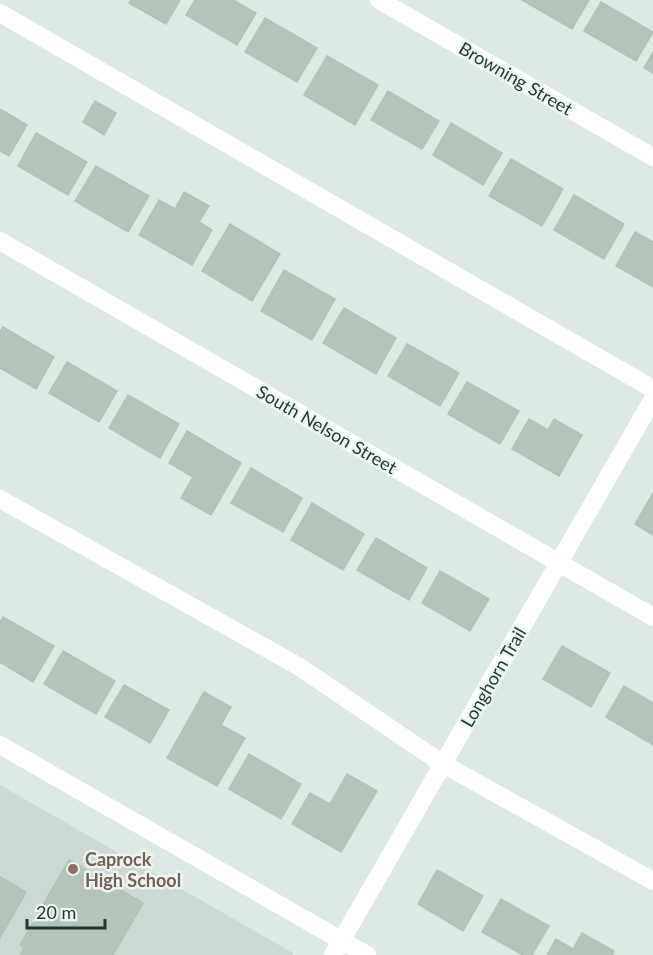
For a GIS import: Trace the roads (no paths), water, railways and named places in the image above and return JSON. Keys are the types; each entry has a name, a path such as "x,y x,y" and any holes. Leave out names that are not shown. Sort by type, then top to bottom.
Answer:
{"street":[{"name":"Browning Street","path":"379,0 653,157"},
{"path":"0,13 653,389"},
{"name":"South Nelson Street","path":"0,241 653,616"},
{"name":"Longhorn Trail","path":"337,948 653,399"},
{"path":"0,499 298,666 443,764 653,881"},
{"path":"0,745 337,948 367,955"}],"place":[{"name":"Caprock High School","path":"73,869"}]}
